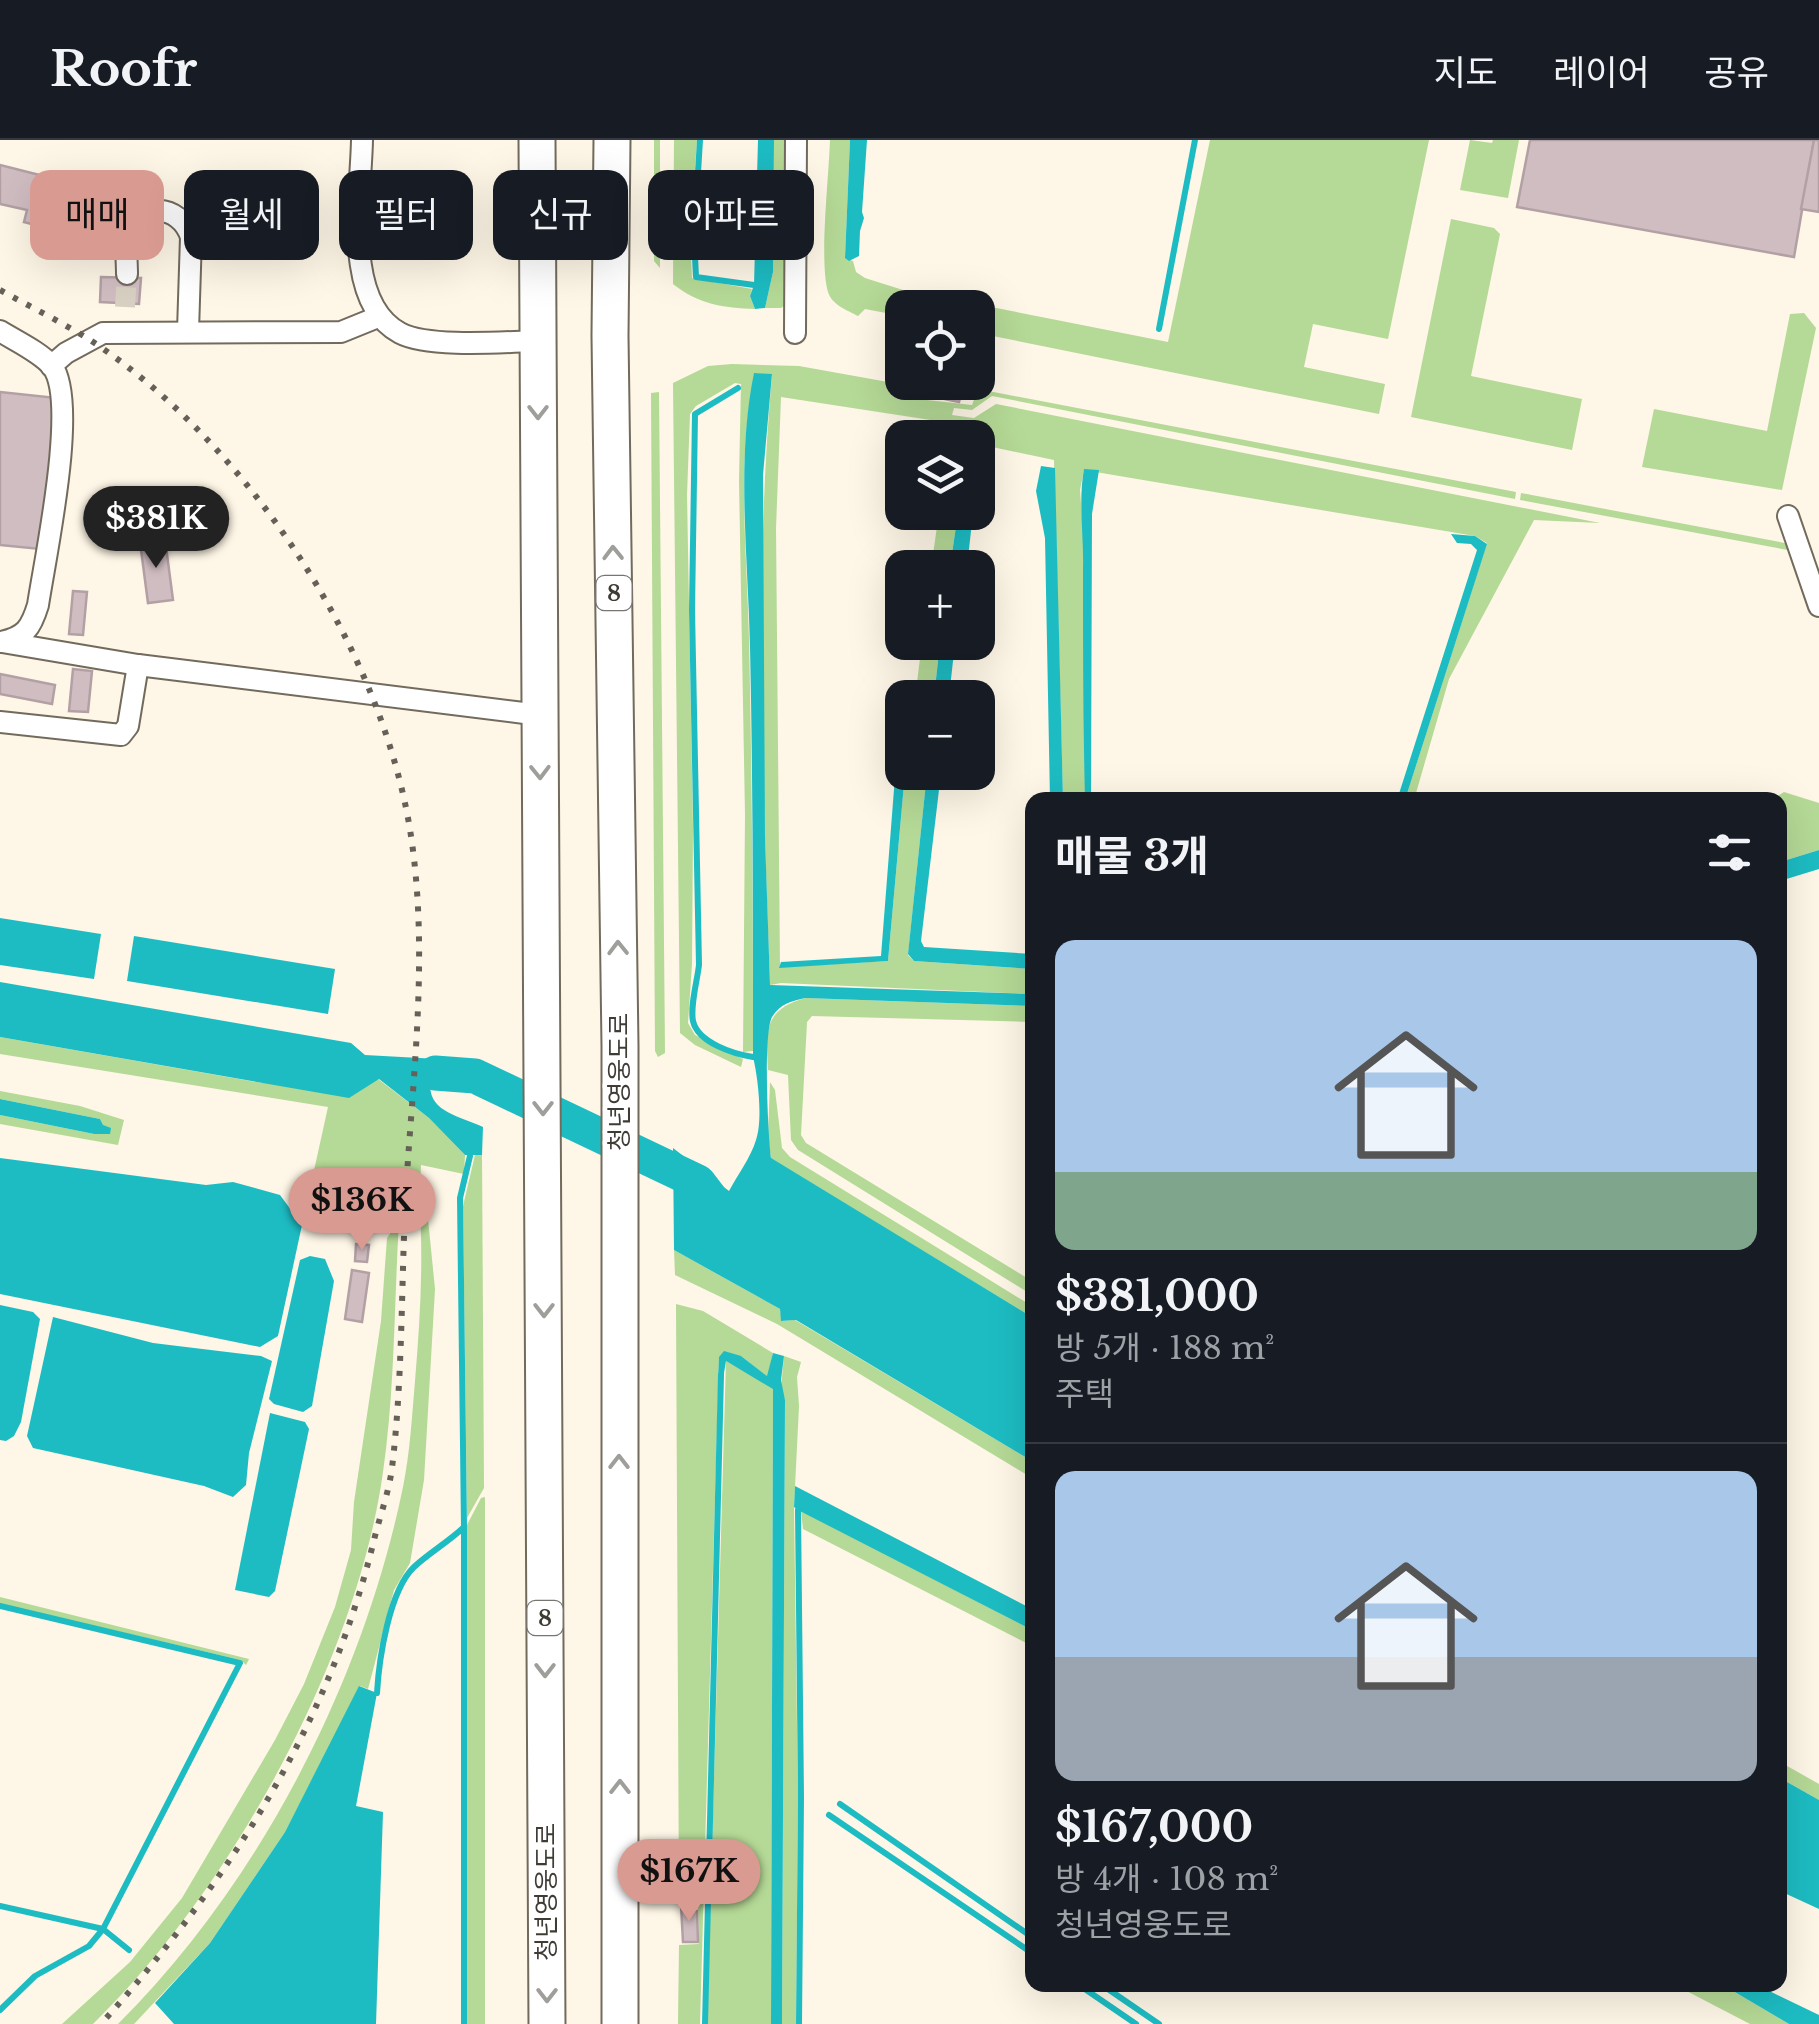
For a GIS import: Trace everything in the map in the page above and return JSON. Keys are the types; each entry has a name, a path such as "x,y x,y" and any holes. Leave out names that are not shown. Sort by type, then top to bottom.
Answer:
{"highway":[{"name":"청년영웅도로","path":"537,140 547,2024"},
{"name":"청년영웅도로","path":"612,140 610,336 620,1046 620,2024"}],"street":[{"path":"362,140 360,256 365,291 378,317 403,335 464,344 537,342"},
{"path":"795,333 796,140"},
{"path":"127,274 128,233 139,217 156,211 174,213 186,223 191,238 188,331"},
{"path":"125,307 125,331"},
{"path":"51,366 103,333 341,332 378,317"},
{"path":"0,331 51,366 62,390 63,428 38,605 32,625 22,636 1,642"},
{"path":"1788,516 1819,606"},
{"path":"1,642 138,665 540,716"},
{"path":"0,722 121,735 128,726 138,665"}],"green space":[{"path":"654,140 660,140 660,170 654,170"},
{"path":"674,140 697,140 695,170 674,170"},
{"path":"774,140 791,140 790,170 774,170"},
{"path":"830,140 850,140 845,258 853,261 856,272 865,278 903,290 885,290 885,313 865,309 858,316 830,297 825,278"},
{"path":"1210,140 1429,140 1388,339 1313,324 1304,367 1385,384 1379,414 995,336 995,308 1168,342"},
{"path":"1470,140 1519,140 1508,198 1460,190"},
{"path":"1451,219 1494,228 1500,234 1471,376 1582,399 1572,450 1411,417"},
{"path":"673,260 691,260 692,278 752,289 750,296 755,309 712,304 673,284"},
{"path":"773,260 788,260 787,304 765,308"},
{"path":"1804,313 1816,328 1782,490 1642,467 1654,409 1767,431 1790,314"},
{"path":"708,366 799,366 885,381 885,400 972,405 974,400 986,400 972,410 954,408 952,415 974,418 996,404 1600,523 1534,520 1449,679 1416,792 1408,792 1487,543 1475,536 1084,470 1080,490 1084,545 1085,792 1063,792 1054,460 995,448 995,420 930,420 781,397 776,528 780,967 888,961 903,790 925,790 908,955 914,961 1025,969 1025,994 770,985 762,603 772,375 755,373 746,438 744,505 751,742 753,1051 743,1052 741,384 735,383 696,406 690,414 687,495 693,827 688,1023 695,1035 743,1059 741,1067 695,1045 680,1033 673,383"},
{"path":"659,392 665,1053 658,1057 651,393"},
{"path":"995,392 1516,492 1515,499 995,397"},
{"path":"1521,493 1790,544 1793,551 1520,500"},
{"path":"937,530 955,530 953,550 934,550"},
{"path":"920,660 938,660 936,680 917,680"},
{"path":"1787,793 1819,803 1819,850 1787,860"},
{"path":"805,998 1025,1006 1025,1022 812,1016 807,1022 801,1135 806,1143 1025,1277 1025,1291 798,1150 791,1140 788,1075 768,1070 770,1024 791,1003"},
{"path":"0,1037 262,1083 378,1079 429,1118 465,1155 464,1174 421,1165 420,1187 337,1171 313,1175 328,1107 0,1054"},
{"path":"770,1082 775,1090 782,1148 790,1157 1025,1302 1025,1313 771,1159"},
{"path":"0,1091 80,1106 124,1120 118,1145 0,1124 0,1115 94,1134 110,1128 103,1126 100,1119 0,1099"},
{"path":"475,1155 482,1155 484,1488 467,1518 463,1206"},
{"path":"419,1199 426,1199 435,1289 424,1480 410,1563 394,1590 368,1689 360,1686 285,1832 210,1943 134,2024 118,2024 169,1969 260,1844 332,1706 361,1633 385,1560 407,1461 420,1313"},
{"path":"399,1221 392,1378 383,1472 369,1544 346,1619 316,1694 238,1841 192,1908 93,2024 62,2024 130,1962 182,1898 304,1684 335,1607 351,1550 354,1502 381,1321 387,1238"},
{"path":"674,1250 780,1309 782,1321 795,1320 1025,1457 1025,1474 777,1324 675,1275"},
{"path":"676,1304 703,1311 773,1353 768,1377 741,1356 719,1357 700,2024 678,2024 679,1945 699,1944 698,1903 679,1901"},
{"path":"784,1356 801,1362 797,1377 794,1507 796,2024 782,2024"},
{"path":"726,1361 773,1388 771,2024 707,2024"},
{"path":"485,1497 485,2024 467,2024 467,1525"},
{"path":"801,1510 1025,1626 1025,1642 803,1529"},
{"path":"0,1597 249,1659 246,1665 241,1660 0,1604"},
{"path":"1787,1766 1819,1784 1819,1800 1787,1782"},
{"path":"1688,1992 1735,1992 1789,2024 1750,2024"}],"water":[{"path":"758,140 774,140 774,170 757,170"},
{"path":"850,140 867,140 859,256 849,261 845,258"},
{"path":"755,260 773,260 765,308 755,309 750,296"},
{"path":"754,373 772,374 763,475 770,985 1025,994 1025,1006 805,998 782,1006 769,1027 771,1158 1025,1313 1025,1457 796,1320 781,1321 780,1309 674,1250 673,1148 729,1191 754,1146 759,1121 753,1057 751,697 744,509"},
{"path":"1041,466 1055,468 1063,792 1050,792 1045,538 1036,491"},
{"path":"1084,469 1099,470 1092,514 1091,792 1085,792 1084,771"},
{"path":"955,530 971,530 969,550 953,550"},
{"path":"1451,534 1475,536 1487,544 1408,792 1400,792 1477,550 1471,544 1457,543"},
{"path":"938,660 953,660 951,680 936,680"},
{"path":"894,790 903,790 888,961 779,968 781,962 881,956"},
{"path":"925,790 939,790 921,941 924,947 1025,954 1025,969 914,961 908,954"},
{"path":"1819,850 1819,869 1787,879 1787,860"},
{"path":"0,918 101,934 94,979 0,965"},
{"path":"134,936 335,969 328,1014 127,981"},
{"path":"0,982 351,1043 365,1055 438,1059 482,1069 482,1096 432,1075 430,1087 432,1097 444,1110 483,1127 482,1155 465,1155 429,1118 379,1079 349,1098 0,1037"},
{"path":"0,1099 100,1119 111,1128 110,1134 0,1115"},
{"path":"0,1158 206,1185 233,1182 280,1195 302,1225 278,1336 260,1347 0,1294"},
{"path":"310,1256 325,1259 334,1281 312,1406 303,1412 269,1399 300,1260"},
{"path":"0,1305 33,1312 40,1319 21,1422 14,1436 6,1441 0,1440"},
{"path":"53,1317 153,1343 261,1356 272,1361 249,1453 246,1485 233,1497 204,1486 33,1448 27,1436"},
{"path":"724,1351 741,1356 767,1376 773,1353 784,1356 782,2024 771,2024 773,1389 726,1361 723,1379 718,1380 719,1357"},
{"path":"270,1413 305,1422 309,1429 275,1591 269,1597 235,1590"},
{"path":"795,1486 1025,1605 1025,1626 798,1510 794,1507"},
{"path":"359,1686 377,1693 356,1806 383,1812 376,2024 174,2024 155,2003 210,1943 285,1832"},
{"path":"1787,1782 1819,1800 1819,1909 1787,1894"},
{"path":"1735,1992 1771,1992 1819,2015 1819,2024 1789,2024"}],"building":[{"path":"1530,140 1814,140 1794,257 1517,207"},
{"path":"1814,140 1819,140 1819,212 1801,209"},
{"path":"0,165 30,173 30,224 24,222 27,210 0,204"},
{"path":"101,277 141,278 139,304 100,302"},
{"path":"0,392 57,398 40,549 0,545"},
{"path":"165,539 173,600 148,603 140,542"},
{"path":"73,591 87,592 83,635 69,634"},
{"path":"73,669 92,671 88,712 69,711"},
{"path":"0,674 55,685 52,704 0,694"},
{"path":"318,1189 354,1197 350,1218 313,1210"},
{"path":"356,1244 369,1245 367,1262 355,1261"},
{"path":"352,1270 369,1273 362,1322 345,1319"},
{"path":"681,1905 692,1905 692,1911 697,1911 698,1942 683,1942"}],"waterway":[{"path":"700,140 694,237 696,277 754,285"},
{"path":"1159,329 1195,140"},
{"path":"738,388 695,414 692,610 699,965 692,1015 696,1029 709,1041 753,1057"},
{"path":"435,1073 475,1076 698,1182 711,1199"},
{"path":"464,2024 460,1198 470,1156"},
{"path":"705,2024 721,1375"},
{"path":"798,1510 799,2024"},
{"path":"377,1693 392,1608 405,1578 463,1528"},
{"path":"0,1606 240,1663 103,1929 89,1946 35,1976 0,2010"},
{"path":"840,1804 1025,1932"},
{"path":"829,1815 1025,1948"},
{"path":"0,1906 103,1929 129,1950"},
{"path":"1089,1992 1136,2024"},
{"path":"1112,1992 1159,2024"}],"tunnel":[{"path":"125,307 127,274"}],"railway":[{"path":"0,290 87,338 146,382 202,434 254,493 300,558 340,627 373,699 397,771 417,886 418,1016 400,1364 396,1433 385,1502 356,1605 331,1671 269,1797 191,1914 101,2024"}]}
